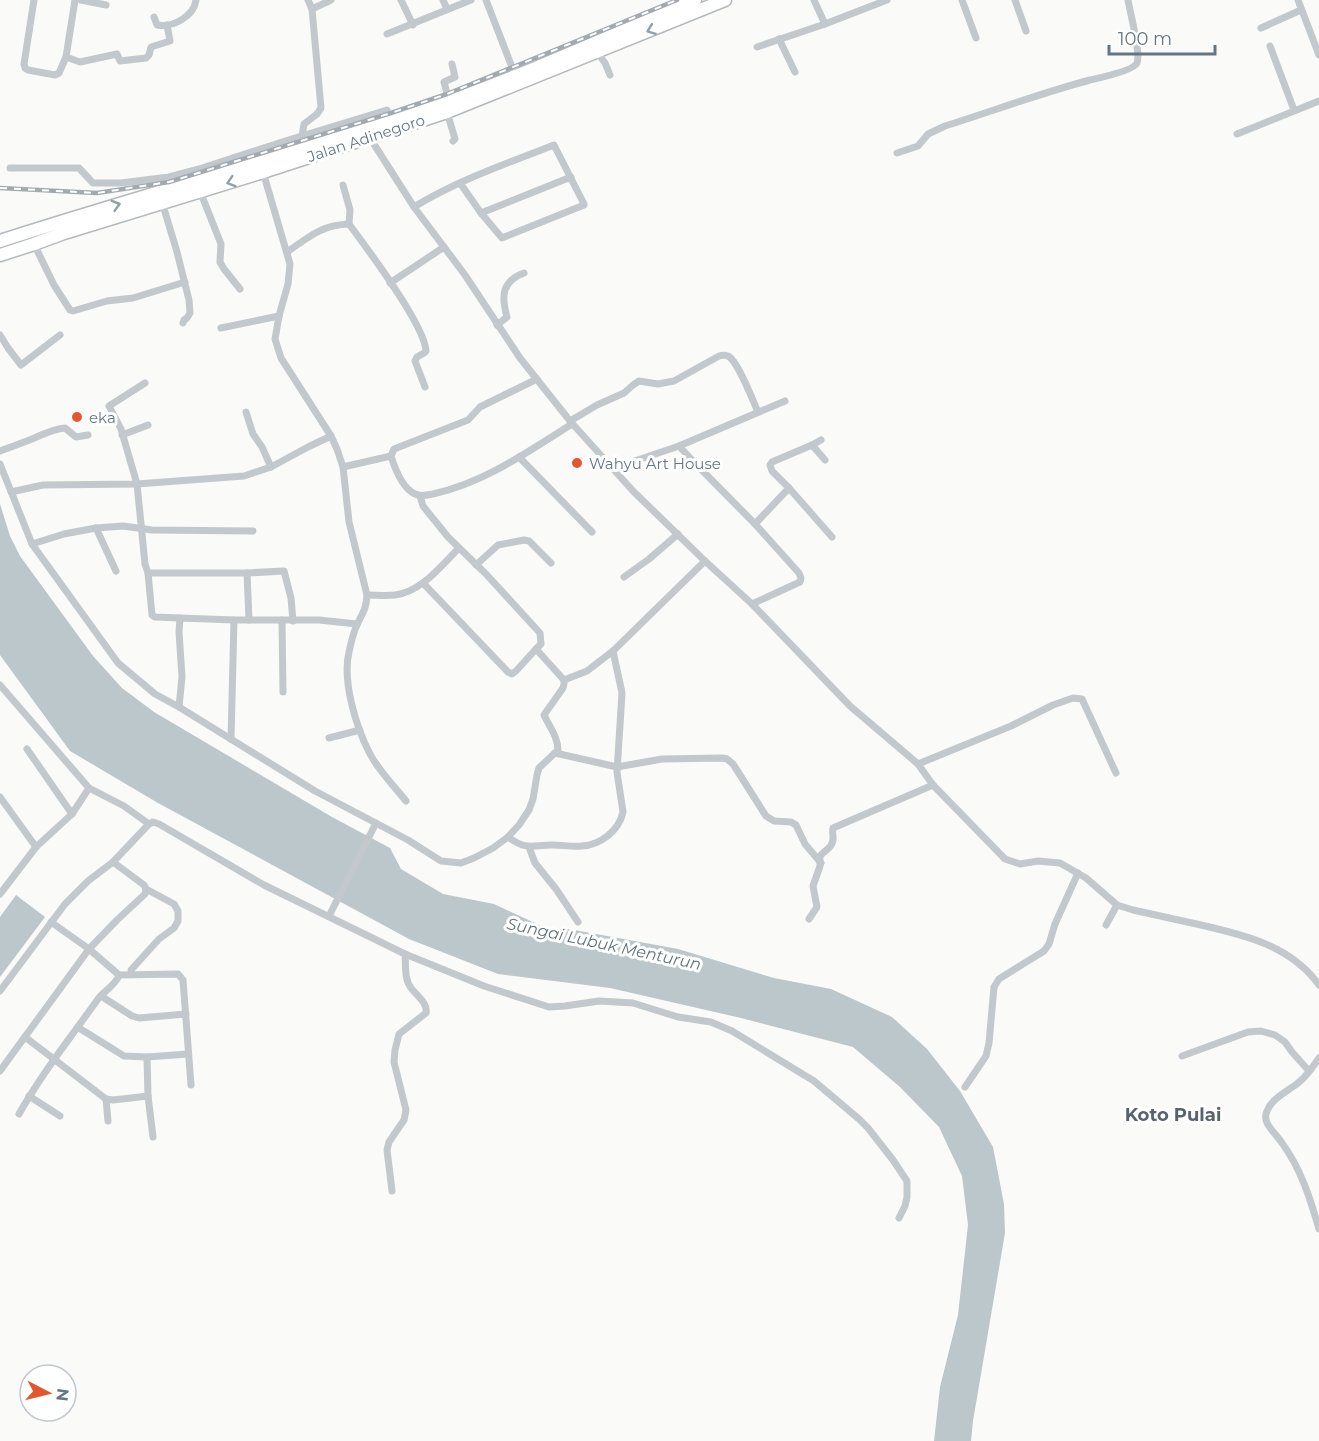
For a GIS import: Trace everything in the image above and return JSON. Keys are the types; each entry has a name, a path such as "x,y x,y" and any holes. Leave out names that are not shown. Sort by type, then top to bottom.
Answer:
{"highway":[{"name":"Jalan Adinegoro","path":"82,221 162,202 369,138 448,106 597,52 694,4 725,0"},
{"name":"Jalan Adinegoro","path":"0,241 82,221 284,148 448,106 515,75 677,14"},
{"name":"Jalan Adinegoro","path":"0,255 34,244 62,227"}],"street":[{"path":"34,0 25,68 55,75 59,73 66,57 75,0"},
{"path":"81,0 106,5"},
{"path":"154,16 157,25 167,25 188,15 194,7 195,0"},
{"path":"302,136 304,124 321,108 312,9 308,0"},
{"path":"312,9 331,0"},
{"path":"401,0 412,25"},
{"path":"443,0 447,9"},
{"path":"387,34 471,0"},
{"path":"486,0 515,75"},
{"path":"814,0 825,24"},
{"path":"758,47 887,0"},
{"path":"962,0 976,38"},
{"path":"1015,0 1026,31"},
{"path":"897,153 918,146 928,134 945,126 1056,89 1133,68 1137,62 1137,51 1128,0"},
{"path":"1298,0 1319,55"},
{"path":"1261,28 1301,10"},
{"path":"66,57 80,62 117,54 120,61 146,58 151,47 170,41 167,25"},
{"path":"779,39 795,72"},
{"path":"1270,46 1294,110"},
{"path":"597,52 610,75"},
{"path":"452,64 455,77 444,81 444,84 455,138 453,141"},
{"path":"1237,134 1319,101"},
{"path":"10,168 79,168 93,183 121,183 169,177 284,148 302,136 387,110"},
{"path":"369,138 414,207 497,325 571,422 633,491 752,604 850,706 918,764 933,784 1005,859 1020,864 1038,861 1060,863 1094,884 1117,905 1234,932 1277,948 1304,968 1319,985"},
{"path":"414,207 438,192 460,183 554,145 584,205 501,238 460,183"},
{"path":"263,172 290,264 288,284 275,339 281,358 337,449 343,467 349,522 367,595 363,615 357,624 348,654 349,696 370,754 406,801"},
{"path":"481,213 571,177"},
{"path":"343,185 350,210 349,224 413,318 425,343 426,351 415,361 425,387"},
{"path":"200,191 221,244 220,262 240,289"},
{"path":"162,202 189,300 190,313 183,323"},
{"path":"287,252 315,232 332,225 349,224"},
{"path":"34,244 54,285 70,310 107,301 133,298 185,282"},
{"path":"390,283 444,247"},
{"path":"497,325 507,316 504,291 508,282 514,276 524,273"},
{"path":"221,328 279,316"},
{"path":"0,334 21,365 60,335"},
{"path":"537,379 480,407 468,420 396,448 391,456 407,489 420,496 442,492 471,481 519,457 597,405 624,393 639,381 667,383 723,355 729,356 734,362 758,412"},
{"path":"145,383 109,406 123,435 137,484 152,615 155,617 357,624"},
{"path":"614,468 680,446 784,401"},
{"path":"246,412 253,434 271,467"},
{"path":"123,435 148,425"},
{"path":"0,451 47,431 65,428 76,437 88,435"},
{"path":"11,492 43,485 137,484 244,476 271,467 331,436"},
{"path":"821,440 772,462 770,465 772,471 832,537"},
{"path":"812,445 825,460"},
{"path":"680,446 799,573 800,582 752,604"},
{"path":"343,467 391,456"},
{"path":"519,457 592,532"},
{"path":"0,464 32,544 118,663 155,694 315,791 375,826 408,840 441,861 460,862 474,858 493,848 519,825 533,799 539,768 558,750 559,745 544,715 562,688 564,680"},
{"path":"755,524 789,488"},
{"path":"420,496 423,506 458,549 540,633 541,644 516,671 512,674 508,672 423,583"},
{"path":"32,544 64,534 123,526 142,529 253,531"},
{"path":"96,528 116,571"},
{"path":"624,577 649,560 678,534"},
{"path":"476,565 498,545 524,540 531,543 551,563"},
{"path":"367,595 402,594 423,583 458,549"},
{"path":"564,680 586,671 613,651 705,561"},
{"path":"148,573 284,571 291,598 293,621"},
{"path":"247,573 249,620"},
{"path":"179,707 182,677 180,618"},
{"path":"231,739 234,620"},
{"path":"282,620 283,692"},
{"path":"536,649 564,680"},
{"path":"508,837 529,847 583,846 596,843 610,834 622,819 617,767 622,693 613,651"},
{"path":"0,685 89,788 124,806 148,824"},
{"path":"918,764 1011,726 1053,705 1077,697 1082,699 1116,773"},
{"path":"329,738 360,730"},
{"path":"27,749 72,814"},
{"path":"555,753 617,767 662,759 727,759 733,764 766,816 774,821 784,820 796,825 805,844 821,863"},
{"path":"809,919 818,903 813,895 813,886 821,863 820,856 831,847 834,837 832,831 835,826 933,784"},
{"path":"0,894 36,846 72,814 89,788"},
{"path":"0,797 36,846"},
{"path":"0,991 65,904 88,881 113,862 148,824 153,822 264,885 330,913 405,954 484,986 549,1007 599,1002 633,1003 678,1017 711,1022 738,1034 814,1081 868,1128 894,1160 907,1181 907,1197 899,1218"},
{"path":"330,913 375,826"},
{"path":"529,847 535,863 578,922"},
{"path":"113,862 144,885 146,890 174,904 178,911 178,921 174,928 159,939 131,970 132,974"},
{"path":"964,1087 986,1056 994,987 999,979 1044,951 1078,873"},
{"path":"0,1071 89,949 145,894 146,890"},
{"path":"1106,925 1117,905"},
{"path":"51,922 89,949 119,975"},
{"path":"392,1191 387,1150 389,1142 404,1120 406,1110 394,1062 395,1050 399,1034 427,1011 426,1005 407,982 405,954"},
{"path":"119,975 178,974 183,980 191,1085"},
{"path":"19,1114 53,1059 100,996 118,980 119,975"},
{"path":"100,996 139,1018 186,1014"},
{"path":"78,1028 124,1056 188,1054"},
{"path":"1182,1056 1248,1032 1261,1031 1275,1035 1284,1042 1309,1071"},
{"path":"25,1037 106,1099 148,1096"},
{"path":"147,1057 148,1096 153,1137"},
{"path":"1319,1058 1314,1067 1271,1105 1266,1114 1268,1125 1296,1165 1319,1228"},
{"path":"29,1096 60,1116"},
{"path":"106,1099 108,1121"}],"water":[{"name":"Sungai Lubuk Menturun","path":"0,504 10,536 20,556 93,656 122,688 154,712 332,817 390,848 401,869 443,894 494,904 554,932 569,929 678,949 774,978 831,989 892,1017 927,1049 960,1091 993,1147 1004,1204 1005,1233 971,1441 934,1441 940,1387 958,1315 968,1225 962,1176 939,1127 900,1087 853,1047 610,988 498,974 409,939 158,803 70,751 0,655"},
{"path":"16,895 45,917 0,977 0,917"}],"railway":[{"path":"0,188 97,193 169,182 447,94 677,0"}],"place":[{"name":"eka","path":"77,417"},
{"name":"Wahyu Art House","path":"577,463"}],"district":[{"name":"Koto Pulai","path":"1173,1115"}]}
